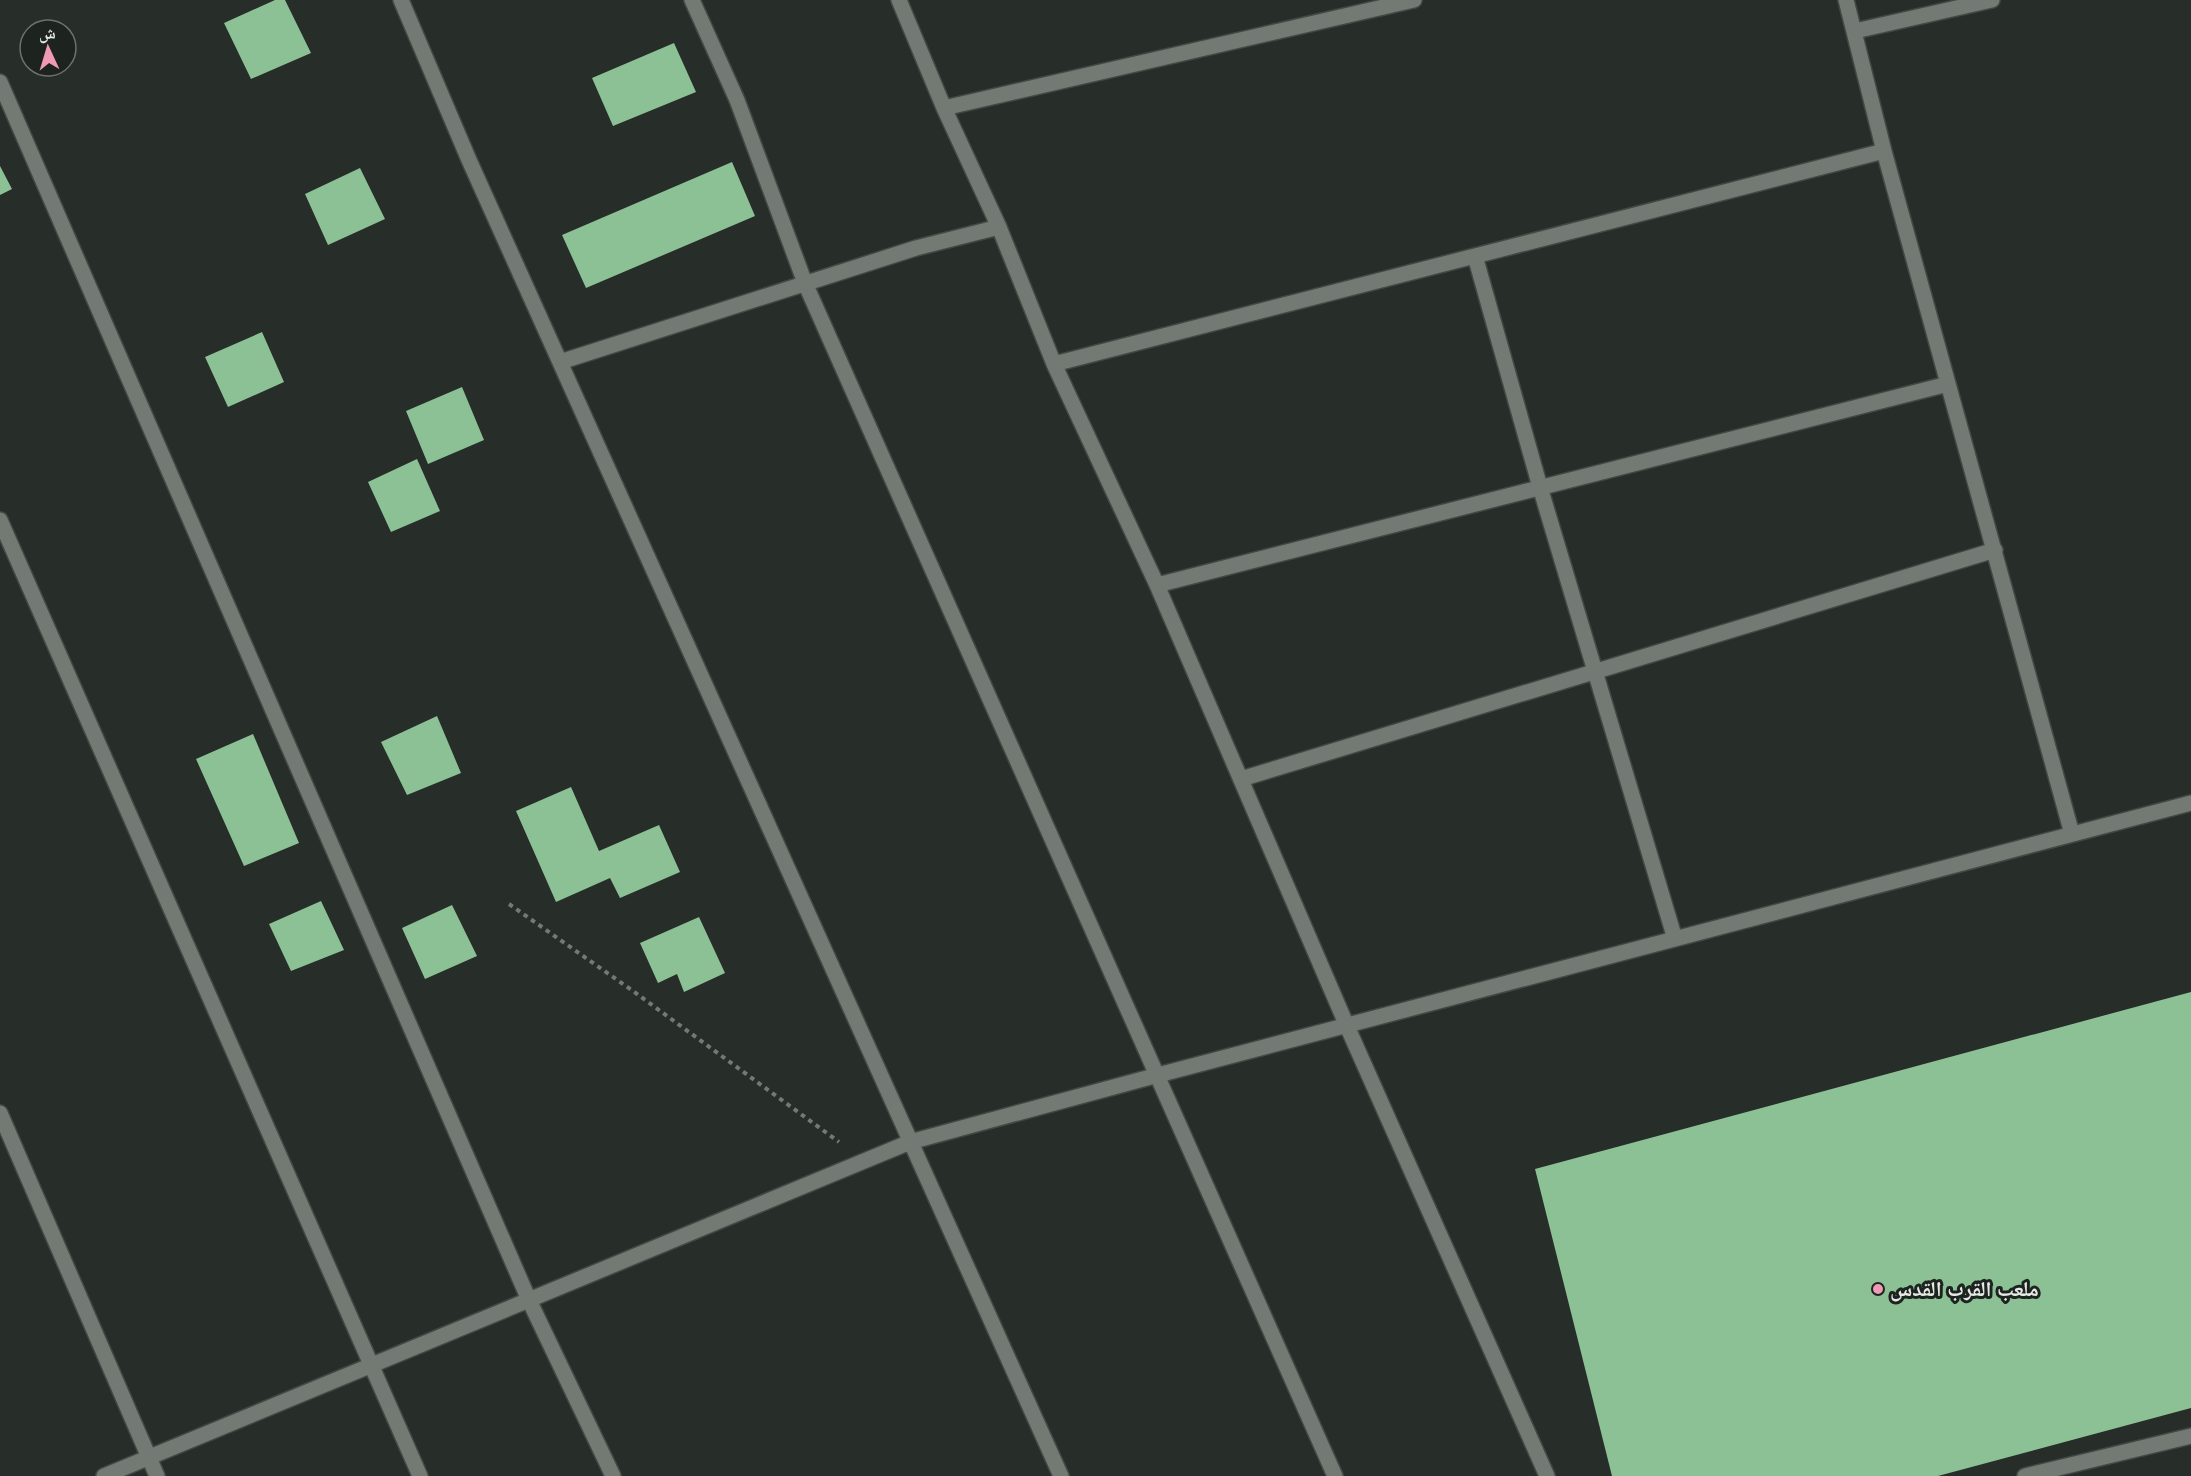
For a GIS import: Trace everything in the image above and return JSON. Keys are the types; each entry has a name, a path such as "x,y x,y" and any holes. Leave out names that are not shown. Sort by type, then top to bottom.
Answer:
{"street":[{"path":"401,0 469,160 1061,1476"},
{"path":"692,0 737,100 805,283 1335,1476"},
{"path":"899,0 944,108 999,227 1054,364 1157,585 1347,1026 1547,1476"},
{"path":"944,108 1414,0"},
{"path":"1846,0 1884,151 2072,834"},
{"path":"1855,31 1992,0"},
{"path":"0,82 529,1300 613,1476"},
{"path":"1054,364 1884,151"},
{"path":"560,362 916,248 999,227"},
{"path":"1475,256 1540,487 1675,939"},
{"path":"1157,585 1948,384"},
{"path":"0,520 420,1476"},
{"path":"1241,778 1995,550"},
{"path":"104,1476 370,1364 910,1143 1158,1075 2191,803"},
{"path":"0,1113 157,1476"},
{"path":"2025,1476 2191,1436"}],"path":[{"path":"509,903 866,1162"}],"building":[{"path":"275,0 285,0 311,53 251,79 224,23"},
{"path":"674,43 696,92 613,126 592,78"},
{"path":"732,162 755,216 586,288 562,235"},
{"path":"0,166 12,189 0,195"},
{"path":"360,168 385,219 328,245 305,194"},
{"path":"262,332 284,382 228,407 205,357"},
{"path":"462,387 484,440 428,464 406,411"},
{"path":"417,459 440,511 391,532 368,482"},
{"path":"437,716 461,773 407,795 381,742"},
{"path":"253,734 299,843 244,866 196,759"},
{"path":"571,787 599,851 659,825 680,872 620,898 610,878 556,902 516,811"},
{"path":"321,901 344,950 291,971 269,924"},
{"path":"452,905 477,956 425,979 402,928"},
{"path":"699,917 725,973 684,992 677,974 658,983 640,943"},
{"name":"ملعب القرب القدس","path":"2191,992 2191,1408 1938,1476 1612,1476 1535,1169"}],"place":[{"name":"ملعب القرب القدس","path":"1878,1289"}]}
